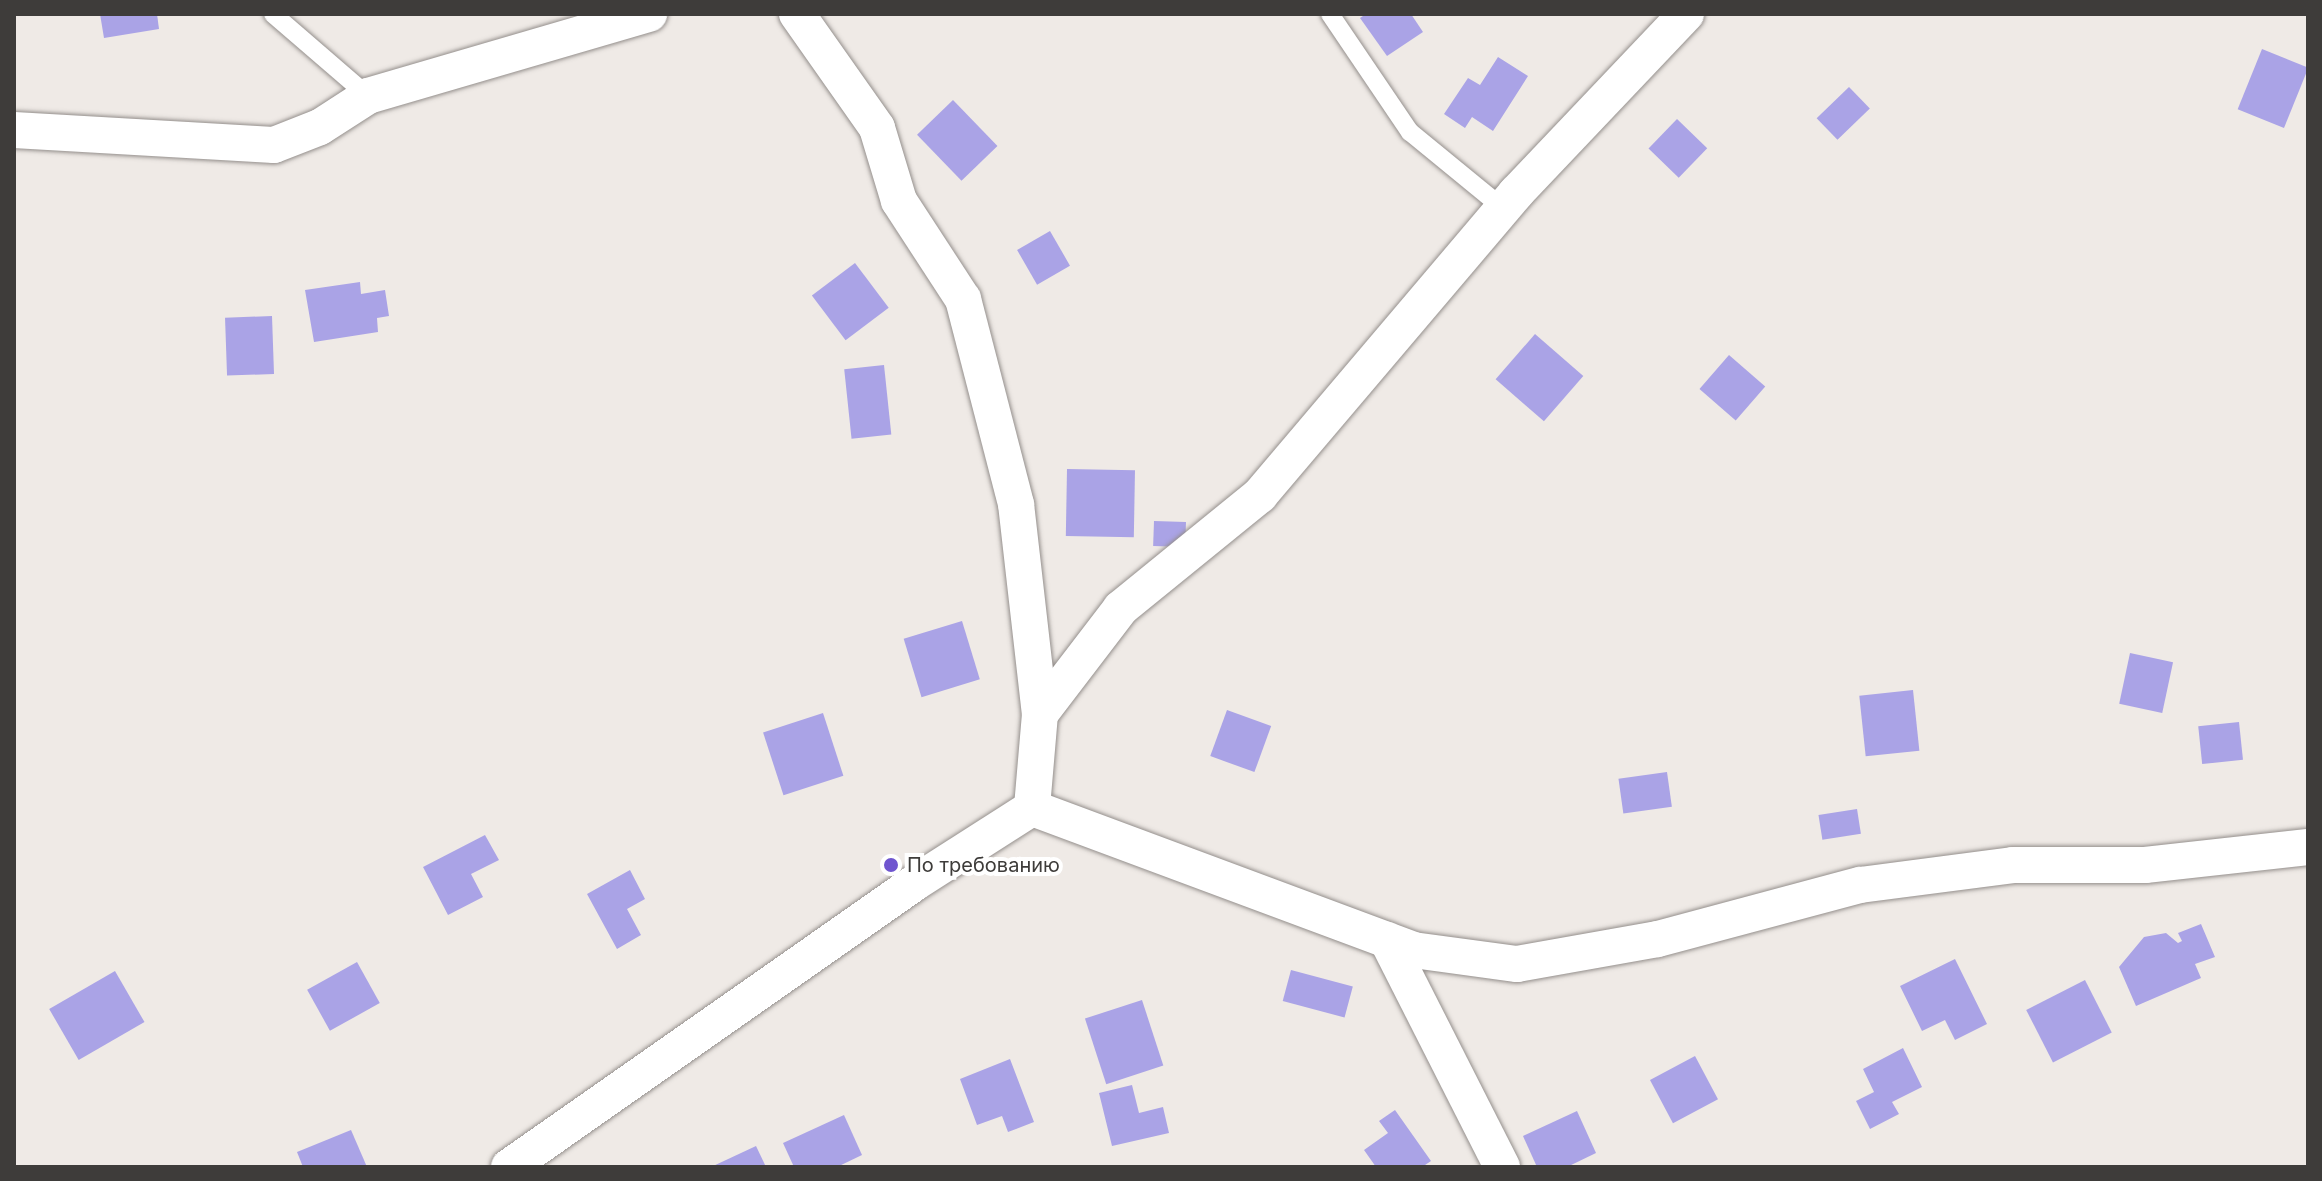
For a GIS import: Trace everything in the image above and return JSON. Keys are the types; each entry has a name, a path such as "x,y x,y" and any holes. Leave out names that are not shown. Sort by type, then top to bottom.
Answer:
{"street":[{"path":"14,130 274,145 320,127 368,96 649,14"},
{"path":"797,14 877,128 899,201 963,299 1016,504 1040,714 1032,808"},
{"path":"1040,714 1121,608 1260,495 1503,208 1686,14"},
{"path":"1032,808 1413,950 1517,964 1658,939 1860,885 2013,865 2145,865 2308,847"},
{"path":"509,1167 900,893 1032,808"},
{"path":"1387,940 1502,1167"}],"lane":[{"path":"273,14 368,96"},
{"path":"1330,14 1410,132 1503,208"}],"building":[{"path":"100,14 157,14 159,29 104,38"},
{"path":"1366,14 1411,14 1423,32 1387,56 1360,18"},
{"path":"2262,49 2308,68 2284,128 2238,109"},
{"path":"1498,57 1528,76 1493,131 1472,117 1465,128 1444,114 1468,78 1480,85"},
{"path":"1849,87 1870,109 1837,140 1817,118"},
{"path":"953,100 997,146 961,181 917,135"},
{"path":"1677,119 1707,148 1679,178 1649,148"},
{"path":"1050,231 1070,266 1037,285 1017,250"},
{"path":"855,263 889,308 846,340 812,295"},
{"path":"360,282 361,294 385,290 389,316 377,318 378,332 314,342 305,290"},
{"path":"272,316 274,374 227,376 225,318"},
{"path":"1535,334 1583,376 1544,421 1496,379"},
{"path":"1729,355 1765,386 1736,420 1699,389"},
{"path":"884,365 891,435 852,439 844,369"},
{"path":"1067,469 1135,470 1134,537 1066,536"},
{"path":"1154,521 1186,522 1185,547 1153,546"},
{"path":"962,621 980,679 922,697 904,639"},
{"path":"2130,653 2173,662 2162,713 2119,704"},
{"path":"1913,690 1919,751 1866,756 1859,696"},
{"path":"1227,710 1271,726 1254,772 1210,756"},
{"path":"823,713 843,776 783,795 763,732"},
{"path":"2239,722 2243,760 2202,764 2198,726"},
{"path":"1667,772 1672,807 1623,813 1618,779"},
{"path":"1857,809 1861,834 1822,840 1818,815"},
{"path":"485,835 499,860 471,874 483,897 448,915 423,867"},
{"path":"630,870 645,899 627,909 641,935 617,949 587,894"},
{"path":"2201,924 2215,957 2195,964 2201,978 2136,1006 2119,967 2144,937 2166,933 2178,943 2182,941 2178,933"},
{"path":"1955,959 1987,1024 1955,1040 1945,1020 1922,1031 1900,986"},
{"path":"357,962 380,1003 330,1031 307,990"},
{"path":"1291,970 1353,987 1345,1017 1283,1001"},
{"path":"115,971 144,1022 79,1060 49,1009"},
{"path":"2085,980 2112,1033 2053,1063 2026,1010"},
{"path":"1142,1000 1163,1066 1106,1084 1085,1019"},
{"path":"1903,1048 1922,1087 1892,1102 1899,1114 1870,1129 1856,1101 1874,1092 1863,1069"},
{"path":"1695,1056 1718,1099 1673,1123 1650,1080"},
{"path":"1010,1059 1034,1122 1008,1132 1002,1116 977,1125 960,1079"},
{"path":"1132,1085 1139,1113 1163,1107 1169,1133 1112,1146 1099,1093"},
{"path":"1395,1110 1431,1161 1422,1167 1376,1167 1364,1150 1388,1133 1379,1121"},
{"path":"1577,1111 1596,1153 1567,1167 1537,1167 1523,1136"},
{"path":"844,1115 862,1155 837,1167 794,1167 783,1143"},
{"path":"351,1130 367,1167 303,1167 297,1152"},
{"path":"756,1146 766,1167 711,1167"}],"place":[{"name":"По требованию","path":"891,865"}]}
